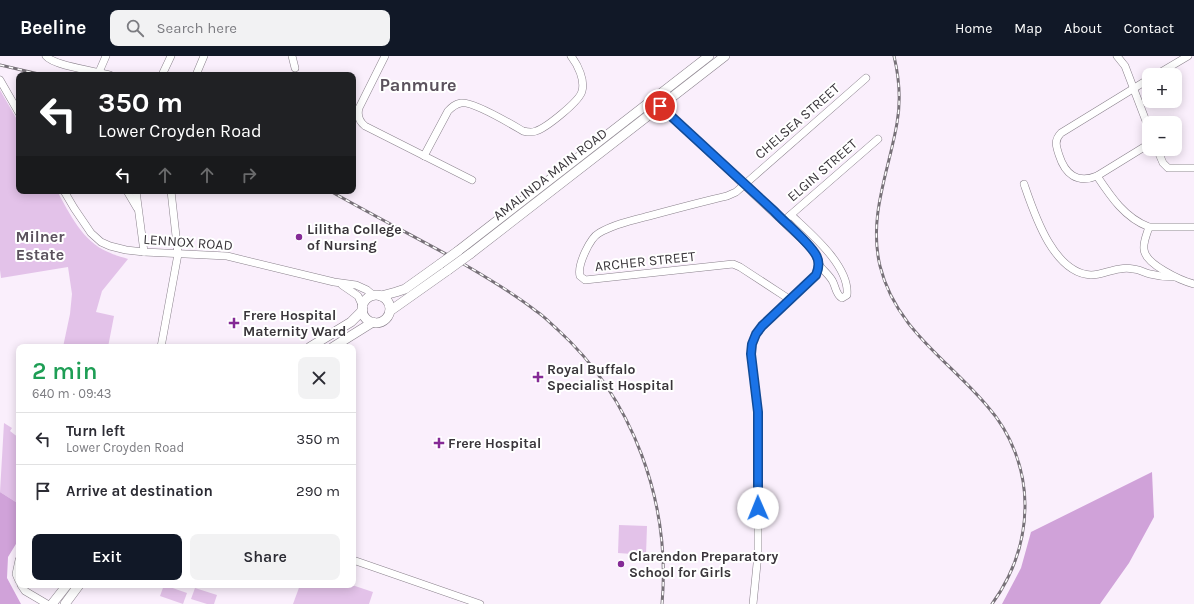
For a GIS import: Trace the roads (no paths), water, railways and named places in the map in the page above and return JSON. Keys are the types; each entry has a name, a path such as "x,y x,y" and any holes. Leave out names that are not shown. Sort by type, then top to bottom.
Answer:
{"main road":[{"name":"AMALINDA MAIN ROAD","path":"377,296 405,289 458,251 709,56"},
{"name":"AMALINDA MAIN ROAD","path":"338,344 373,322 386,319 390,311 470,254 725,56"},
{"path":"315,344 351,322 363,308 366,299 377,296 384,297 389,303 390,311"},
{"path":"363,308 366,318 373,322"},
{"path":"52,604 65,588"},
{"path":"65,604 77,588"}],"street":[{"path":"46,56 50,60 59,63 99,72 106,56"},
{"path":"163,72 170,56"},
{"path":"197,72 204,56"},
{"path":"292,56 295,68"},
{"path":"385,56 359,108 360,121 365,126 472,180"},
{"path":"424,156 448,111 453,106 461,103 474,105 523,131 532,132 541,129 575,103 581,95 583,85 582,79 571,56"},
{"path":"1117,56 1124,66 1144,116"},
{"path":"1168,68 1188,56"},
{"name":"CHELSEA STREET","path":"745,184 866,78"},
{"path":"0,80 16,108"},
{"path":"1142,83 1061,133 1056,144 1065,169 1076,178 1083,180 1089,180 1142,148"},
{"path":"653,99 745,184 814,251 821,267 834,283 838,296 845,298 847,295 847,286 834,260 821,244 790,215"},
{"name":"ELGIN STREET","path":"784,221 878,139"},
{"path":"1161,156 1166,166 1173,169 1194,168"},
{"path":"1096,176 1119,207 1142,225 1149,227 1194,227"},
{"name":"ARCHER STREET","path":"745,184 732,194 623,223 600,232 593,239 580,264 580,276 585,280 733,264 789,299"},
{"path":"1024,184 1033,212 1048,243 1059,257 1074,270 1081,273 1096,275 1120,268 1135,269 1149,274 1174,277"},
{"name":"LENNOX ROAD","path":"66,194 82,221 96,238 110,246 144,252 227,256 334,282 362,287 377,296"},
{"path":"129,194 140,213"},
{"path":"137,194 144,252"},
{"path":"162,344 178,254 171,194"},
{"path":"1149,227 1144,244 1145,253 1151,260 1174,277 1194,284"},
{"path":"753,604 758,539 758,412 751,354 752,344 756,334 762,326 816,275 821,267 834,260"},
{"name":"LENNOX ROAD","path":"334,282 354,292 361,300 363,308"},
{"path":"356,561 480,604"},
{"path":"23,588 25,591 47,604"}],"railway":[{"path":"894,56 898,81 899,106 897,123 878,211 876,229 880,266 888,289 898,308 911,326 925,343 973,390 996,417 1010,440 1022,478 1025,505 1023,532 1012,569 992,604"},
{"path":"0,65 30,72"},
{"path":"336,194 455,259 507,290 544,317 584,356 607,387 626,419 641,454 653,490 660,528 663,566 662,604"}],"place":[{"name":"Lilitha College of Nursing","path":"299,237"},
{"name":"Frere Hospital Maternity Ward","path":"234,323"},
{"name":"Royal Buffalo Specialist Hospital","path":"538,377"},
{"name":"Frere Hospital","path":"439,443"},
{"name":"Clarendon Preparatory School for Girls","path":"621,564"}],"district":[{"name":"Panmure","path":"418,85"},
{"name":"Milner Estate","path":"40,245"}]}
